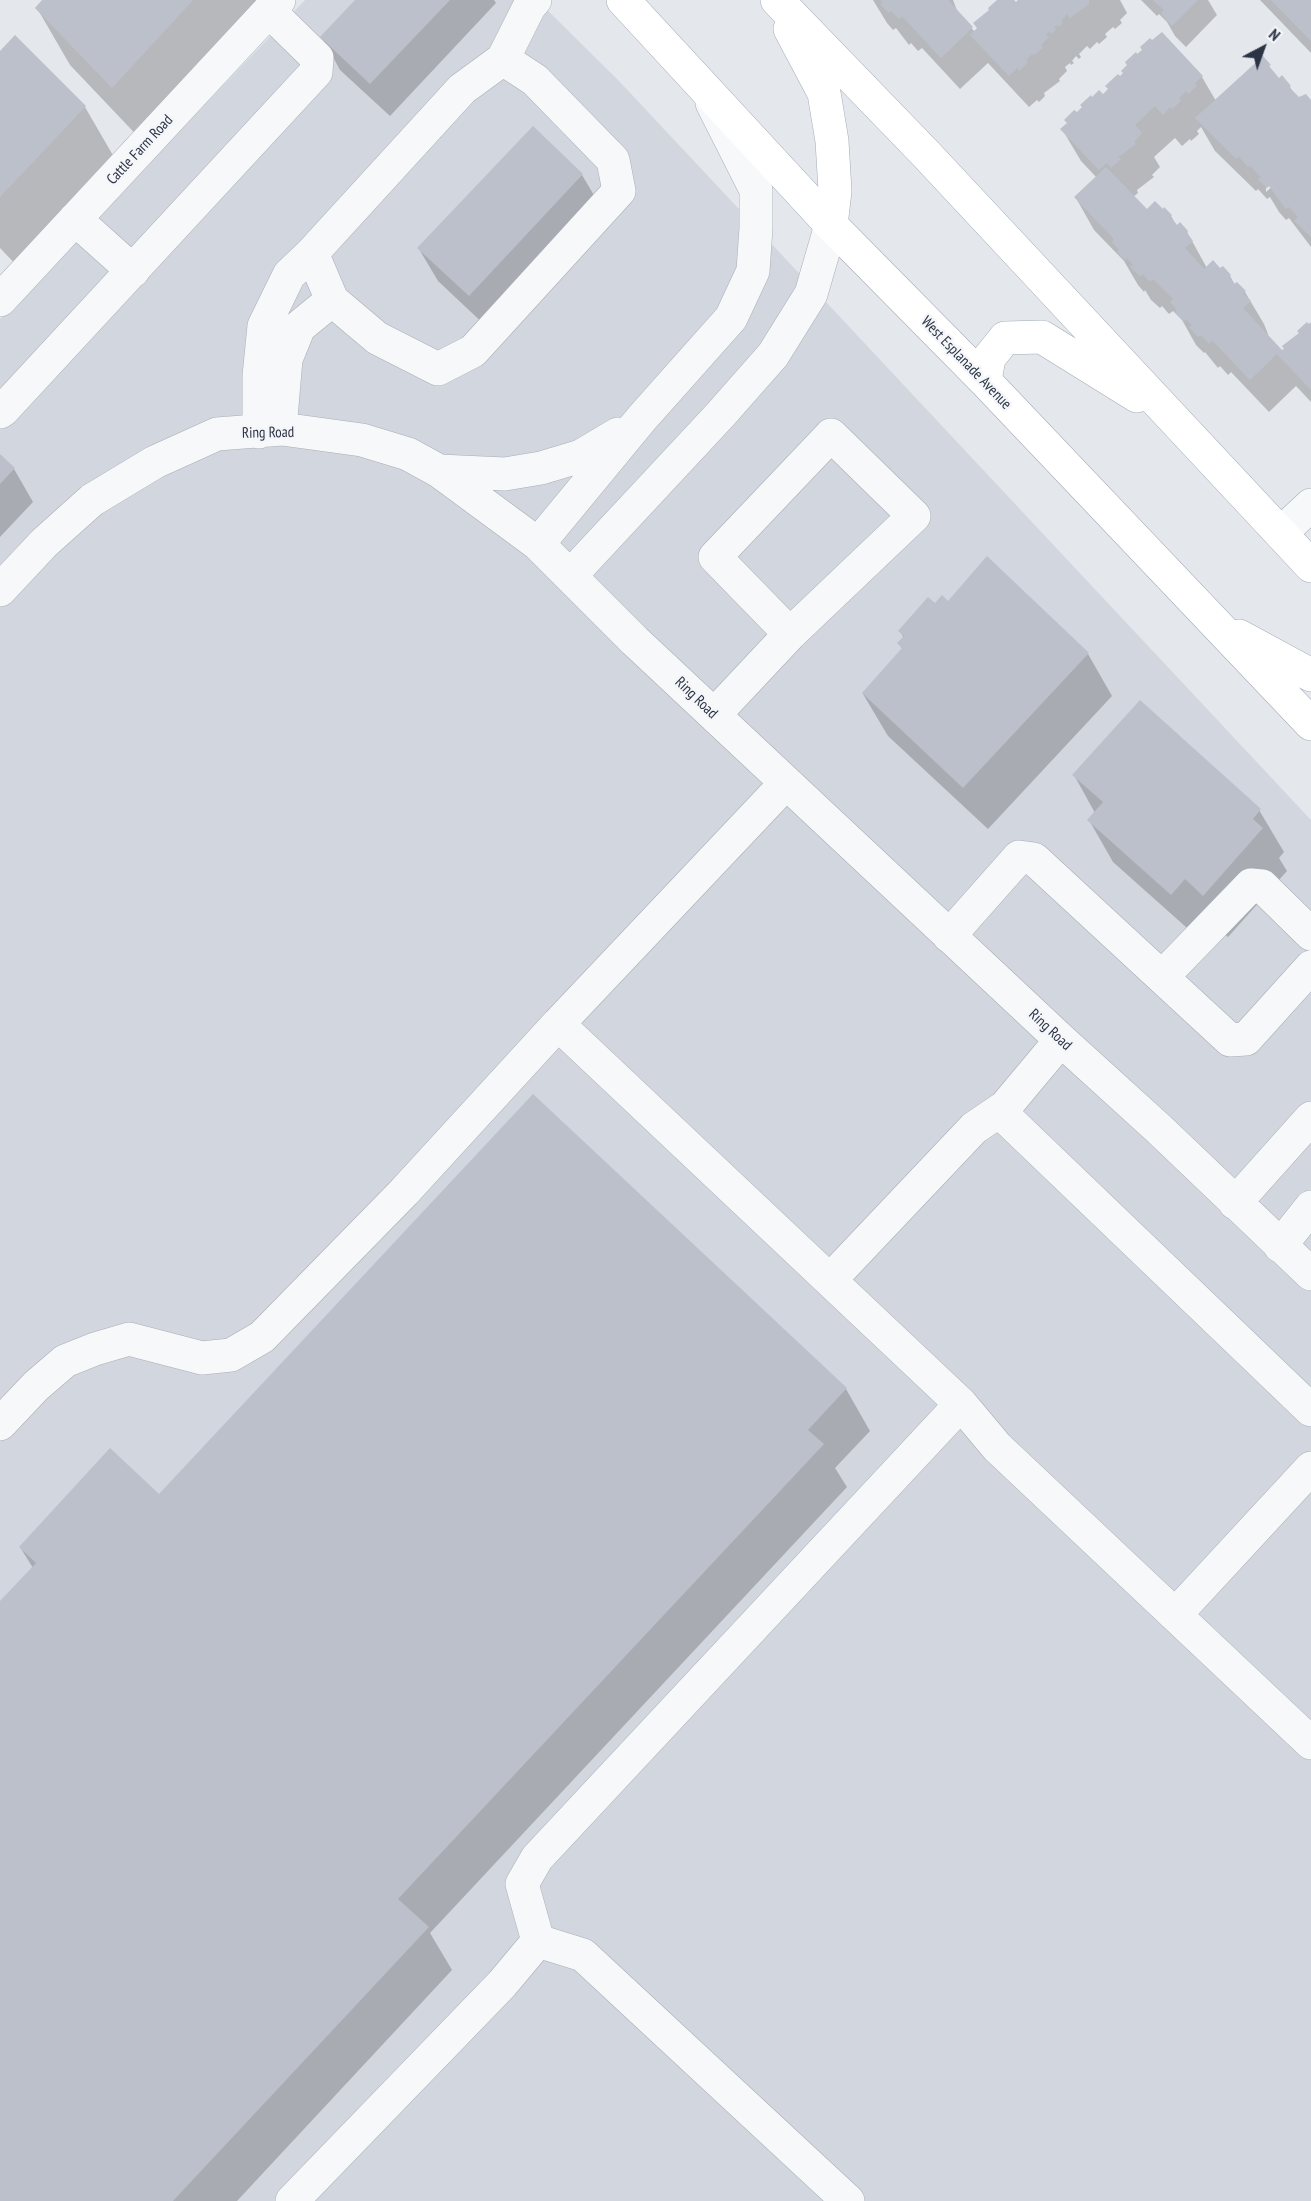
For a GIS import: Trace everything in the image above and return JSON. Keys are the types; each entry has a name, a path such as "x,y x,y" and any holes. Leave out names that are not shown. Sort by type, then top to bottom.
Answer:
{"main road":[{"name":"West Esplanade Avenue","path":"623,0 831,225 984,381 1311,724"},
{"path":"776,0 824,93 832,141 835,191 831,225"},
{"path":"776,0 934,162 1311,566"},
{"path":"984,381 989,358 1005,338 1042,337 1172,417"},
{"path":"1214,623 1311,675"}],"street":[{"path":"269,430 259,376 264,326 290,275 462,89 503,59 529,7 535,0"},
{"path":"0,412 316,72 317,58 274,6"},
{"name":"Cattle Farm Road","path":"0,300 274,6"},
{"path":"312,253 332,300 378,338 438,369 473,351 619,191 613,160 536,80 503,59"},
{"path":"538,544 642,418 731,318 753,271 756,190 703,85"},
{"path":"75,219 133,271"},
{"path":"571,575 721,414 773,354 810,294 831,225"},
{"path":"269,430 286,359 299,327 332,300"},
{"path":"439,471 505,474 541,468 581,456 642,418"},
{"name":"Ring Road","path":"0,590 44,543 92,500 155,462 217,434 269,430 362,440 408,454 439,471 538,544 635,641 949,936 1159,1129 1311,1274"},
{"path":"714,715 790,634 914,516 831,435 715,557 790,634"},
{"path":"1281,533 1311,505"},
{"path":"0,1424 36,1386 65,1361 95,1349 129,1340 202,1358 231,1355 262,1337 404,1192 558,1024 786,783"},
{"path":"949,936 1019,857 1034,859 1230,1040 1246,1039 1311,967"},
{"path":"1162,976 1251,885 1262,885 1311,934"},
{"path":"558,1024 961,1404 997,1448 1311,1743"},
{"path":"830,1280 986,1120 1005,1107 1061,1040"},
{"path":"1235,1203 1311,1118"},
{"path":"986,1120 1311,1410"},
{"path":"1280,1246 1311,1207"},
{"path":"538,1941 522,1884 537,1858 961,1404"},
{"path":"1175,1615 1311,1468"},
{"path":"292,2201 502,1984 538,1941"},
{"path":"538,1941 583,1955 848,2201"}],"shaded area":[{"path":"305,0 537,0 619,81 1311,820 1311,2201 0,2201 0,319"}],"building":[{"path":"42,0 193,0 112,88 35,8"},
{"path":"355,0 450,0 370,84 320,37"},
{"path":"880,0 948,0 973,27 941,58 902,16 899,19 891,11 889,13 880,4 883,3"},
{"path":"997,0 1016,2 1018,0 1089,0 1089,4 1070,18 1067,14 1059,27 1057,25 1054,27 1056,30 1046,35 1049,37 1041,45 1043,48 1034,55 1032,54 1019,71 1017,68 1009,76 970,35 977,28 973,23"},
{"path":"1153,0 1198,0 1172,26 1161,14 1164,10"},
{"path":"1271,0 1311,0 1311,41"},
{"path":"1162,32 1203,76 1195,83 1197,86 1188,94 1186,91 1179,98 1181,101 1172,109 1170,107 1163,115 1155,106 1135,125 1142,133 1134,142 1136,144 1118,157 1121,159 1111,168 1107,163 1099,170 1060,129 1067,123 1064,120 1074,110 1077,112 1082,107 1080,105 1091,95 1092,97 1099,90 1103,94 1108,89 1105,86 1118,74 1120,76 1123,73 1121,71 1127,65 1125,62 1136,52 1137,54 1142,50 1140,47 1150,38 1152,40"},
{"path":"15,35 86,106 0,197 0,51"},
{"path":"1263,56 1279,78 1282,75 1299,97 1306,94 1311,100 1311,237 1294,221 1298,217 1289,207 1286,209 1269,186 1267,188 1258,179 1261,177 1239,157 1236,159 1195,118"},
{"path":"533,126 583,174 469,296 417,248"},
{"path":"1106,167 1147,209 1155,201 1172,215 1170,217 1177,225 1180,222 1193,241 1185,248 1204,269 1213,260 1220,268 1223,266 1231,275 1229,277 1234,284 1237,282 1246,291 1243,293 1251,301 1243,308 1282,350 1284,349 1282,346 1299,333 1297,331 1307,322 1309,324 1311,322 1311,390 1277,354 1250,380 1212,340 1209,344 1201,335 1198,337 1189,327 1192,325 1175,312 1177,310 1170,302 1173,299 1153,279 1150,282 1143,274 1140,276 1130,267 1133,265 1127,258 1125,260 1117,252 1119,250 1112,242 1114,239 1074,197"},
{"path":"0,454 15,468 0,484"},
{"path":"987,556 1089,653 963,788 862,693 902,648 897,643 904,636 898,631 928,597 935,603 942,595 948,601"},
{"path":"1140,700 1261,809 1253,819 1263,828 1203,896 1185,879 1171,895 1087,820 1103,802 1072,775"},
{"path":"533,1094 847,1388 808,1430 824,1444 398,1899 429,1927 173,2201 0,2201 0,1601 36,1563 19,1547 110,1448 159,1494"}]}
